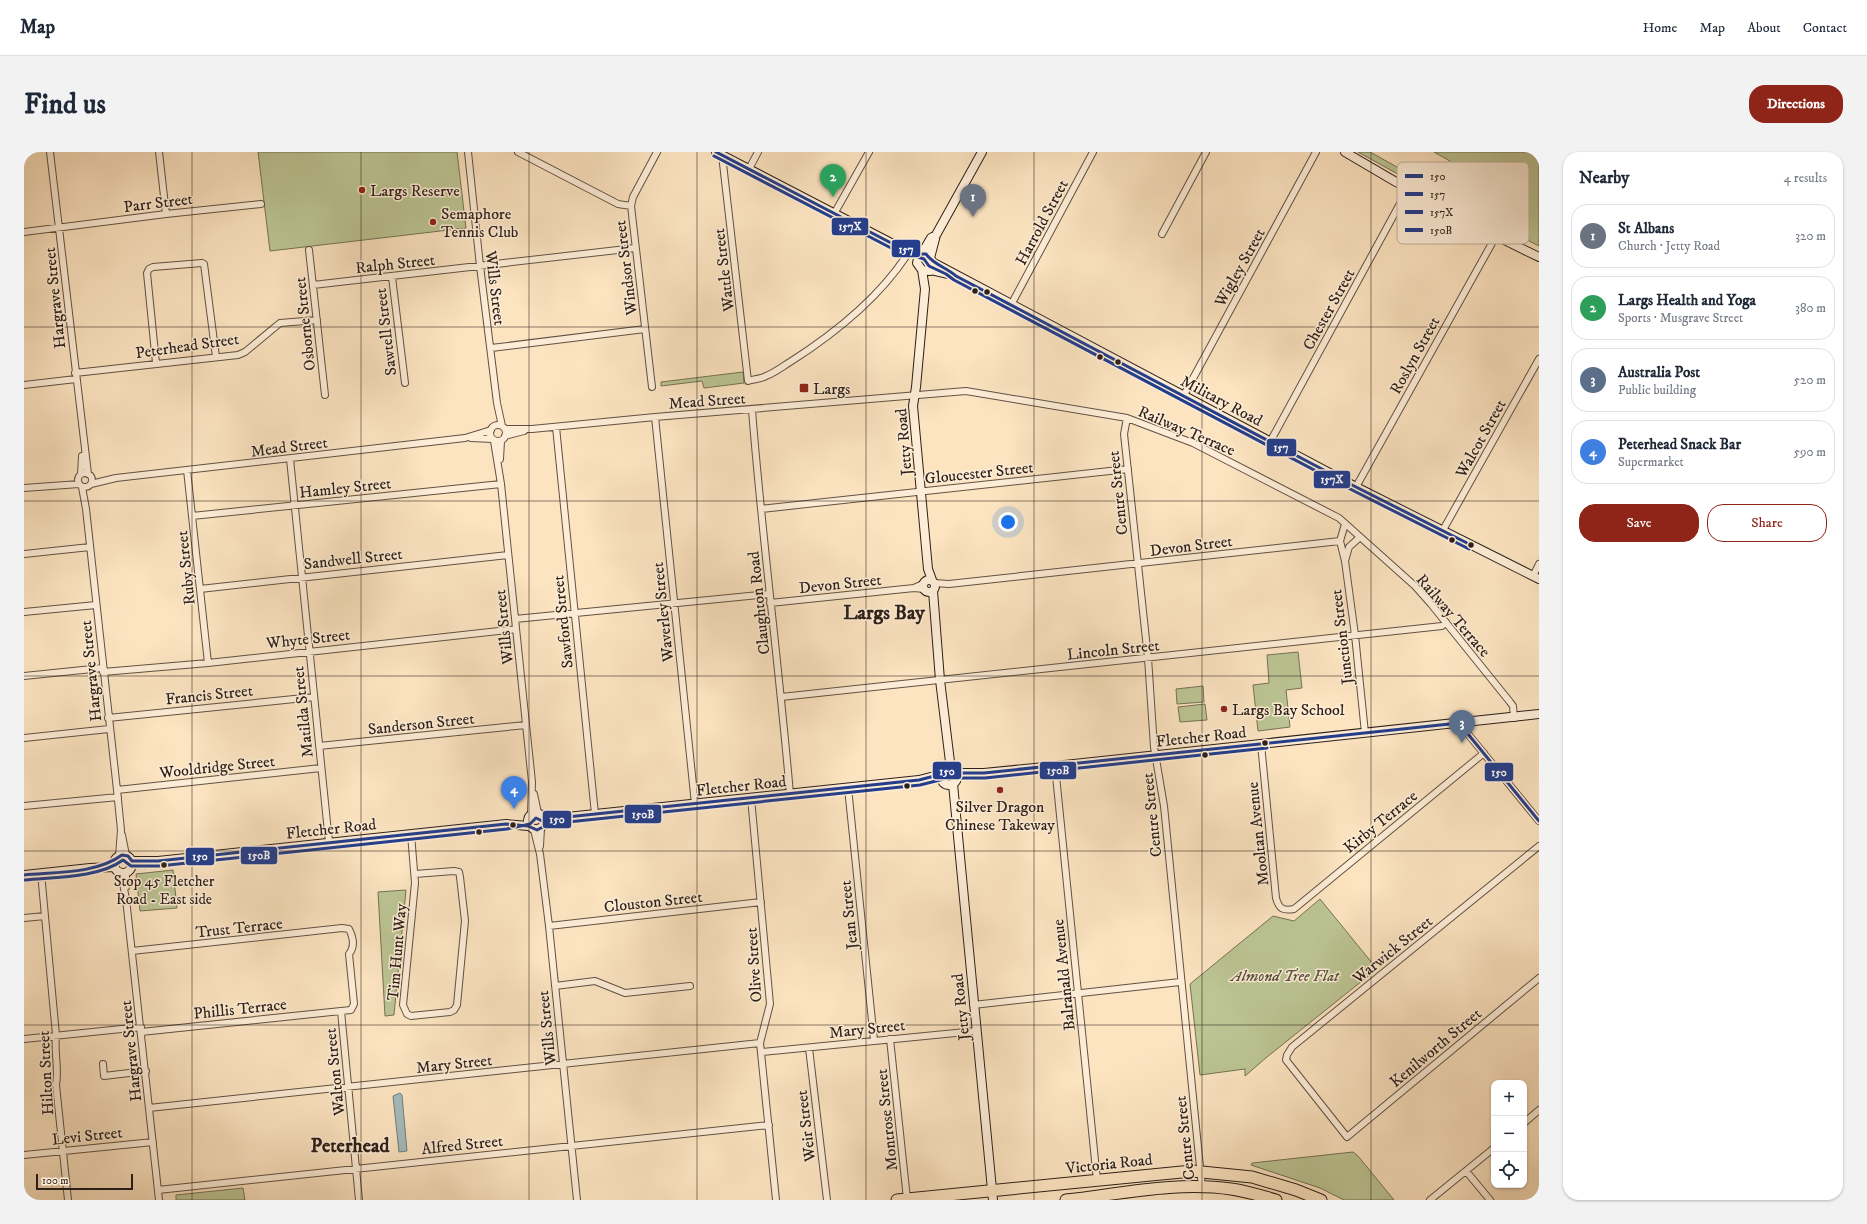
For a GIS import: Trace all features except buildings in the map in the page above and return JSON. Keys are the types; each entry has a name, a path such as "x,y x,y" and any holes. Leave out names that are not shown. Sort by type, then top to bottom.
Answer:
{"highway":[{"name":"Victoria Road","path":"902,1199 993,1196 1098,1180 1172,1173 1201,1172 1252,1177 1296,1190 1321,1200"},
{"name":"Victoria Road","path":"1066,1200 1150,1190 1202,1187 1231,1189 1276,1200"}],"street":[{"name":"Hargrave Street","path":"50,152 83,442 86,509 109,729 118,797 126,899 159,1200"},
{"path":"159,152 166,214"},
{"name":"Wills Street","path":"468,152 497,403 504,428 500,469 501,484 577,1200"},
{"path":"518,152 618,204 631,206"},
{"name":"Windsor Street","path":"652,387 631,206 633,197 657,152"},
{"path":"749,168 758,152"},
{"path":"834,214 869,152"},
{"name":"Jetty Road","path":"919,256 927,244 936,235 982,152"},
{"name":"Harrold Street","path":"1011,305 1093,152"},
{"path":"1162,234 1206,152"},
{"name":"Wigley Street","path":"1184,395 1316,152"},
{"path":"1345,152 1397,183"},
{"path":"719,154 749,168 834,214 919,256 929,266"},
{"name":"Wattle Street","path":"719,154 748,381 766,376 802,355 842,326 874,295 907,255"},
{"name":"Parr Street","path":"24,232 166,214 261,204"},
{"name":"Chester Street","path":"1270,442 1397,210"},
{"name":"Jetty Road","path":"936,235 925,289 913,416 922,492 929,586 933,606 948,744 949,777 955,811 993,1196"},
{"name":"Roslyn Street","path":"1356,487 1492,244"},
{"path":"1512,244 1539,257"},
{"path":"895,245 907,255 919,256"},
{"name":"Ralph Street","path":"313,285 635,248"},
{"name":"Osborne Street","path":"309,250 325,395"},
{"name":"Military Road","path":"919,256 926,254 929,266 956,276 1356,487 1444,530 1536,578"},
{"path":"156,363 147,273 149,269 202,262 204,264 216,357"},
{"name":"Sawtell Street","path":"392,277 405,383"},
{"name":"Peterhead Street","path":"24,385 156,363 216,357 245,352 280,323 317,320"},
{"path":"491,348 645,329"},
{"name":"Walcot Street","path":"1444,530 1539,359"},
{"name":"Railway Terrace","path":"914,395 966,391 1127,418 1193,442 1339,518 1359,538 1415,586 1510,702 1513,706 1514,718"},
{"name":"Mead Street","path":"465,438 493,428 532,429 883,398 901,394 914,395"},
{"name":"Wills Street","path":"497,403 493,428 493,440 500,469"},
{"name":"Claughton Road","path":"752,410 769,594 790,794"},
{"name":"Waverley Street","path":"655,417 695,804"},
{"name":"Centre Street","path":"1127,418 1124,434 1148,658 1154,747 1157,755 1202,1187"},
{"name":"Sawford Street","path":"556,427 595,814"},
{"name":"Mead Street","path":"24,488 465,438 493,440 503,439 532,429"},
{"name":"Matilda Street","path":"290,459 320,768 329,842"},
{"name":"Gloucester Street","path":"761,509 1128,469"},
{"name":"Ruby Street","path":"187,470 208,663"},
{"name":"Hamley Street","path":"192,516 501,484"},
{"path":"1340,541 1345,524"},
{"path":"1345,561 1349,547 1359,538"},
{"name":"Devon Street","path":"770,603 1340,541"},
{"name":"Junction Street","path":"1340,541 1341,551 1345,561 1365,733"},
{"path":"24,554 90,547"},
{"name":"Sandwell Street","path":"200,589 302,576 508,555"},
{"path":"1536,578 1539,564"},
{"path":"515,619 769,594"},
{"path":"24,612 96,605"},
{"name":"Lincoln Street","path":"781,698 1442,626 1446,622"},
{"name":"Whyte Street","path":"24,676 208,663 309,650 516,629"},
{"name":"Francis Street","path":"108,718 314,697"},
{"name":"Fletcher Road","path":"24,875 1514,718 1539,714"},
{"path":"1458,723 1539,821"},
{"name":"Sanderson Street","path":"319,746 526,725"},
{"path":"24,738 109,729"},
{"name":"Mooltan Avenue","path":"1261,744 1276,898 1281,908 1286,911 1294,910"},
{"name":"Kirby Terrace","path":"1294,910 1484,754"},
{"name":"Balranald Avenue","path":"1055,766 1098,1180"},
{"name":"Wooldridge Street","path":"117,790 320,768"},
{"name":"Jean Street","path":"848,788 874,1040"},
{"path":"24,806 118,797"},
{"name":"Olive Street","path":"751,798 770,1004 760,1043 776,1200"},
{"name":"Tim Hunt Way","path":"411,834 415,874 403,1005 407,1014 411,1016 450,1012 454,1010 457,1005 465,921 459,872 454,870 415,874"},
{"name":"Warwick Street","path":"1347,1137 1286,1060 1292,1047 1539,846"},
{"name":"Hilton Street","path":"41,873 56,1035 55,1046 58,1075 56,1085 68,1200"},
{"name":"Clouston Street","path":"549,926 761,902"},
{"path":"24,918 45,916"},
{"name":"Trust Terrace","path":"132,951 342,928 349,929"},
{"name":"Walton Street","path":"349,929 353,937 352,950 349,954 354,1004 351,1010 341,1011 359,1200"},
{"name":"Kenilworth Street","path":"1347,1137 1539,978"},
{"path":"555,986 595,981 625,993 690,986"},
{"path":"973,1005 1180,982"},
{"name":"Phillis Terrace","path":"24,1039 341,1011"},
{"name":"Mary Street","path":"762,1052 976,1031"},
{"name":"Montrose Street","path":"890,1039 902,1199"},
{"name":"Mary Street","path":"150,1108 760,1043"},
{"name":"Weir Street","path":"809,1048 827,1200"},
{"path":"103,1064 104,1076 146,1071"},
{"path":"1527,1120 1539,1110"},
{"name":"Alfred Street","path":"158,1190 769,1125"},
{"name":"Levi Street","path":"24,1155 153,1142"},
{"path":"1430,1200 1491,1150"},
{"path":"1466,1171 1490,1200"}],"green space":[{"name":"Largs Reserve","path":"258,152 457,152 466,228 270,251"},
{"path":"1358,152 1370,152 1397,167 1397,174"},
{"path":"1434,152 1539,152 1539,246 1529,241 1529,162 1450,161"},
{"path":"743,372 744,383 704,388 702,381 661,386 661,382"},
{"path":"1298,652 1302,688 1286,690 1290,727 1258,731 1253,685 1269,683 1267,655"},
{"path":"1203,686 1204,702 1177,704 1176,689"},
{"path":"1205,704 1207,720 1180,722 1178,707"},
{"path":"173,870 177,908 140,911 136,874"},
{"path":"406,890 394,1015 385,1016 378,892"},
{"name":"Almond Tree Flat","path":"1320,899 1377,969 1245,1076 1245,1069 1200,1075 1190,984 1273,916 1294,921"},
{"path":"1353,1152 1358,1156 1394,1200 1344,1200 1320,1188 1251,1165 1252,1163"},
{"path":"243,1188 245,1200 176,1200 176,1195"}],"water":[{"path":"400,1093 402,1095 407,1151 399,1152 393,1096"}],"transit line":[{"name":"157","path":"716,152 895,245 920,254 926,254 933,261 956,276 1356,487 1471,545"},
{"name":"157X","path":"714,156 893,249 924,259 929,266 946,274 954,280 1354,491 1469,549"},
{"name":"150","path":"1459,723 1539,821"},
{"name":"150","path":"24,875 88,869 100,866 122,855 128,856 132,861 158,861 506,824 528,826 537,830 543,827 544,823 567,817 919,780 942,774 950,769 956,773 984,773 1459,723"},
{"name":"150B","path":"25,880 76,876 102,870 123,860 131,866 159,866 507,829 530,824 536,818 542,821 568,822 920,785 944,779 950,775 956,778 985,778 1267,748"}],"place":[{"name":"Largs Reserve","path":"362,190"},
{"name":"Largs Health and Yoga","path":"833,197"},
{"name":"St Albans","path":"973,217"},
{"name":"Semaphore Tennis Club","path":"433,222"},
{"name":"Largs","path":"804,388"},
{"name":"Largs Bay School","path":"1224,709"},
{"name":"Australia Post","path":"1462,743"},
{"name":"Silver Dragon Chinese Takeway","path":"1000,790"},
{"name":"Peterhead Snack Bar","path":"514,809"},
{"name":"Stop 45 Fletcher Road - East side","path":"164,865"}],"district":[{"name":"Largs Bay","path":"884,612"},
{"name":"Peterhead","path":"350,1145"}]}
